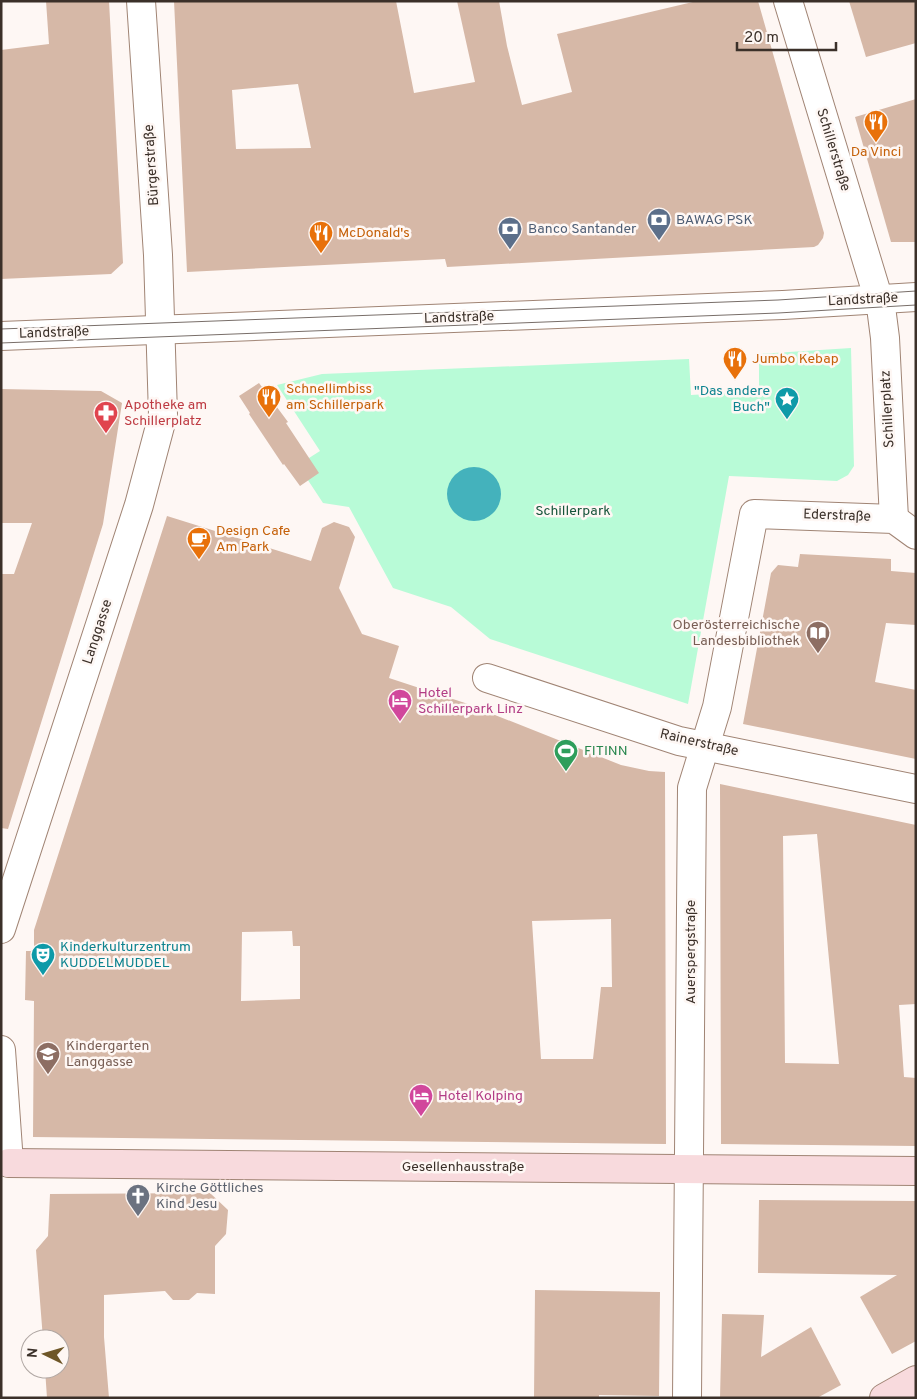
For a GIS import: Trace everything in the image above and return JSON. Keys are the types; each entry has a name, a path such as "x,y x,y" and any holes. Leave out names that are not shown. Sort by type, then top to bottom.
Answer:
{"street":[{"name":"Bürgerstraße","path":"141,1 158,255 160,329"},
{"name":"Schillerstraße","path":"788,1 878,300"},
{"name":"Landstraße","path":"1,336 775,306 916,298"},
{"name":"Schillerplatz","path":"878,300 881,307 885,338 894,519"},
{"name":"Langgasse","path":"1,930 144,487 163,415 160,329"},
{"name":"Ederstraße","path":"754,514 894,519"},
{"name":"Auerspergstraße","path":"687,1398 692,788 717,707 754,514"},
{"path":"894,519 916,535"},
{"name":"Rainerstraße","path":"487,678 679,741 916,789"},
{"name":"Gesellenhausstraße","path":"1,1050 9,1164 916,1171"},
{"path":"884,1398 916,1380"}],"green space":[{"name":"Schillerpark","path":"851,348 854,466 848,475 837,481 729,476 688,704 490,639 451,607 393,588 349,507 323,503 298,465 320,451 277,385 322,374 689,359 691,395 759,391 759,354"}],"water":[{"path":"474,467 484,469 493,475 499,484 501,494 499,504 493,513 484,519 474,521 464,519 455,513 449,504 447,494 449,484 455,475 464,469"}],"building":[{"path":"46,1 109,1 123,263 111,274 1,279 1,50 49,44"},
{"path":"174,1 396,1 414,93 475,82 457,1 499,1 507,46 522,105 572,92 557,34 697,1 758,1 824,233 818,245 814,247 447,267 445,259 187,272","holes":["298,84 311,148 236,149 232,90"]},
{"path":"849,1 916,1 916,43 866,57"},
{"path":"916,99 916,242 891,242 855,117"},
{"path":"259,383 288,422 286,423 319,473 300,486 283,465 239,396"},
{"path":"1,389 101,391 122,403 103,524 8,829 1,828 1,574 14,574 32,523 1,523"},
{"path":"167,516 311,561 322,528 334,522 349,527 355,537 339,588 362,634 399,646 389,678 465,703 621,765 649,771 665,772 666,1144 33,1137 34,1001 25,1000 26,951 34,951 34,930","holes":["611,919 612,987 601,987 593,1059 541,1059 532,921","292,931 293,946 300,946 300,999 241,1001 242,932"]},
{"name":"Oberösterreichische Landesbibliothek","path":"800,554 891,559 891,571 916,573 916,625 886,623 875,682 916,690 916,759 743,724 771,573 778,565 798,567"},
{"path":"720,784 916,825 916,1004 899,1005 904,1077 916,1078 916,1146 721,1144","holes":["817,834 839,1064 785,1063 783,836"]},
{"path":"210,1193 228,1210 226,1234 215,1246 215,1294 197,1293 189,1300 173,1300 165,1291 104,1295 104,1337 109,1398 47,1398 46,1379 70,1379 70,1329 42,1329 36,1250 48,1236 50,1194"},
{"path":"759,1200 916,1201 916,1341 892,1354 860,1297 897,1275 758,1273"},
{"path":"535,1290 660,1292 659,1396 599,1395 599,1398 534,1398"},
{"path":"722,1314 764,1315 761,1357 811,1327 841,1385 817,1398 720,1398"}],"tram line":[{"path":"1,329 778,300 916,291"},
{"path":"1,343 778,313 916,305"}],"place":[{"name":"Da Vinci","path":"876,143"},
{"name":"BAWAG PSK","path":"659,241"},
{"name":"Banco Santander","path":"510,250"},
{"name":"McDonald's","path":"321,254"},
{"name":"Jumbo Kebap","path":"735,380"},
{"name":"Schnellimbiss am Schillerpark","path":"269,418"},
{"name":"\"Das andere Buch\"","path":"787,420"},
{"name":"Apotheke am Schillerplatz","path":"106,434"},
{"name":"Design Cafe Am Park","path":"199,560"},
{"name":"Oberösterreichische Landesbibliothek","path":"818,654"},
{"name":"Hotel Schillerpark Linz","path":"400,722"},
{"name":"FITINN","path":"566,772"},
{"name":"Kinderkulturzentrum KUDDELMUDDEL","path":"43,976"},
{"name":"Kindergarten Langgasse","path":"48,1075"},
{"name":"Hotel Kolping","path":"421,1117"},
{"name":"Kirche Göttliches Kind Jesu","path":"138,1217"}]}
